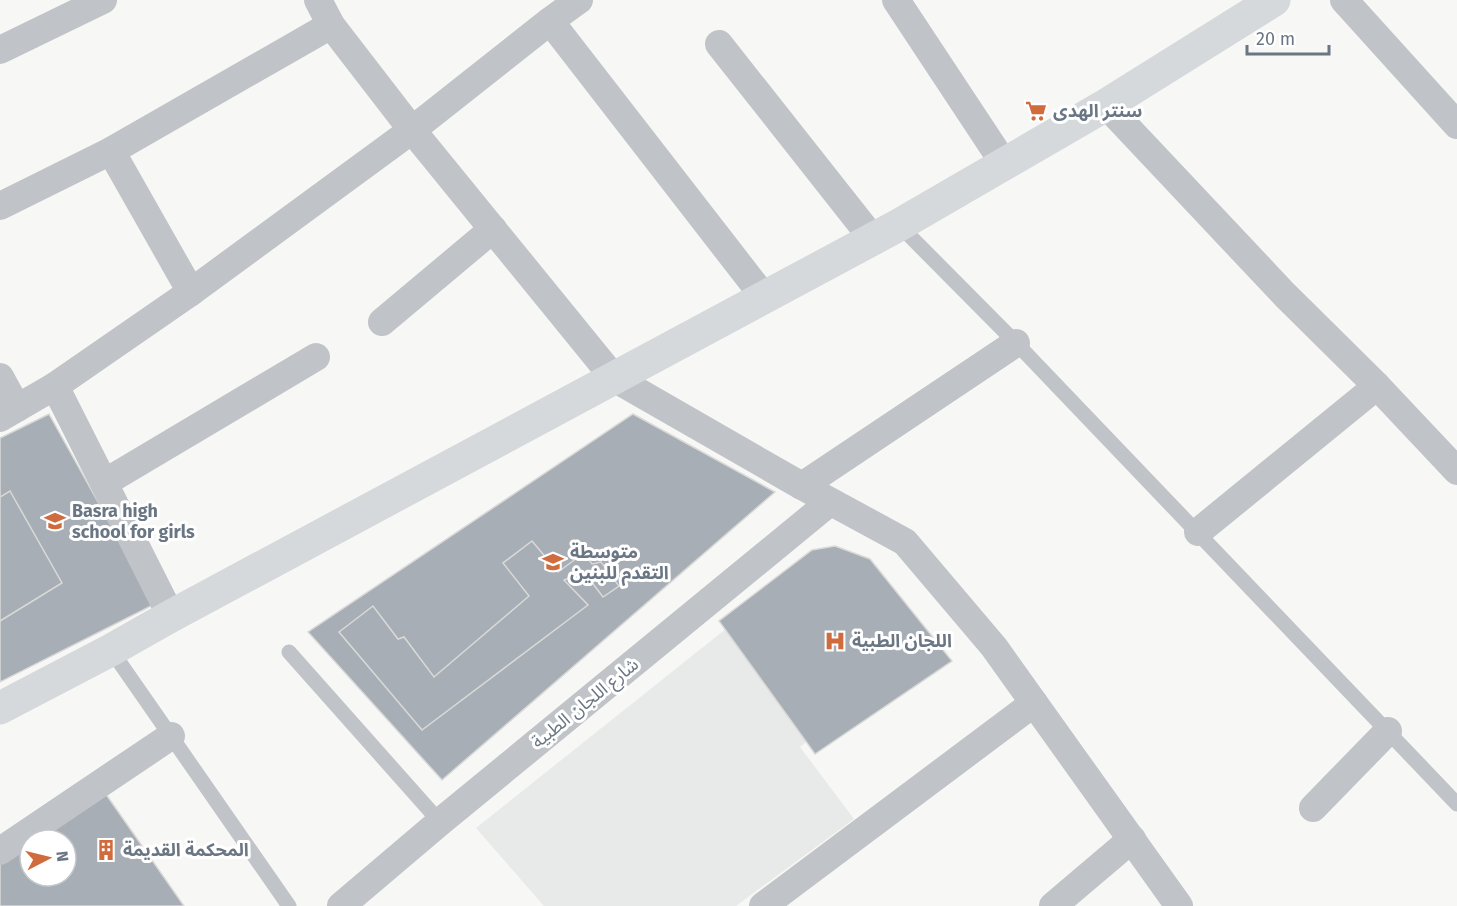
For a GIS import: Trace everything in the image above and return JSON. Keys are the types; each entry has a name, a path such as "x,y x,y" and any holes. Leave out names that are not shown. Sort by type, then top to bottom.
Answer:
{"street":[{"path":"0,50 103,0"},
{"path":"318,0 331,25 412,130 614,378 830,502 906,542 994,646 1179,906"},
{"path":"0,376 8,413 55,386 191,292 412,130 579,0"},
{"path":"896,0 1005,165"},
{"path":"0,708 886,232 1106,105 1274,0"},
{"path":"1344,0 1457,125"},
{"path":"550,21 764,297"},
{"path":"0,206 111,150 331,25"},
{"path":"719,44 886,232"},
{"path":"1106,105 1285,295 1377,386 1457,471"},
{"path":"111,150 191,292"},
{"path":"382,322 493,229"},
{"path":"802,486 1016,343"},
{"path":"104,483 316,357"},
{"path":"55,386 171,616"},
{"path":"1198,532 1377,386"},
{"name":"شارع اللجان الطبية","path":"341,906 830,502"},
{"path":"763,906 1034,703"},
{"path":"1313,808 1388,731"},
{"path":"0,851 171,736"},
{"path":"1053,906 1132,839"}],"lane":[{"path":"886,232 1016,343 1457,804"},
{"path":"111,650 289,906"},
{"path":"289,652 440,822"}],"shaded area":[{"path":"727,628 813,736 800,747 854,819 736,906 544,906 476,828"}],"building":[{"name":"Basra high school for girls","path":"49,414 155,604 0,682 0,438"},
{"name":"متوسطة التقدم للبنين","path":"633,414 775,492 442,780 308,632"},
{"path":"10,491 62,583 0,621 0,497"},
{"path":"532,541 558,572 584,553 592,564 601,562 619,586 603,597 584,572 564,580 588,605 422,730 339,632 373,606 398,639 404,637 434,677 529,596 503,563"},
{"name":"اللجان الطبية","path":"835,546 870,559 952,661 815,754 719,621 812,550"},
{"name":"المحكمة القديمة","path":"103,790 184,906 0,906 0,860 18,848 18,888 78,888 78,828 47,828"}],"place":[{"name":"سنتر الهدى","path":"1036,111"},
{"name":"Basra high school for girls","path":"55,521"},
{"name":"متوسطة التقدم للبنين","path":"553,562"},
{"name":"اللجان الطبية","path":"835,641"},
{"name":"المحكمة القديمة","path":"106,850"}]}
